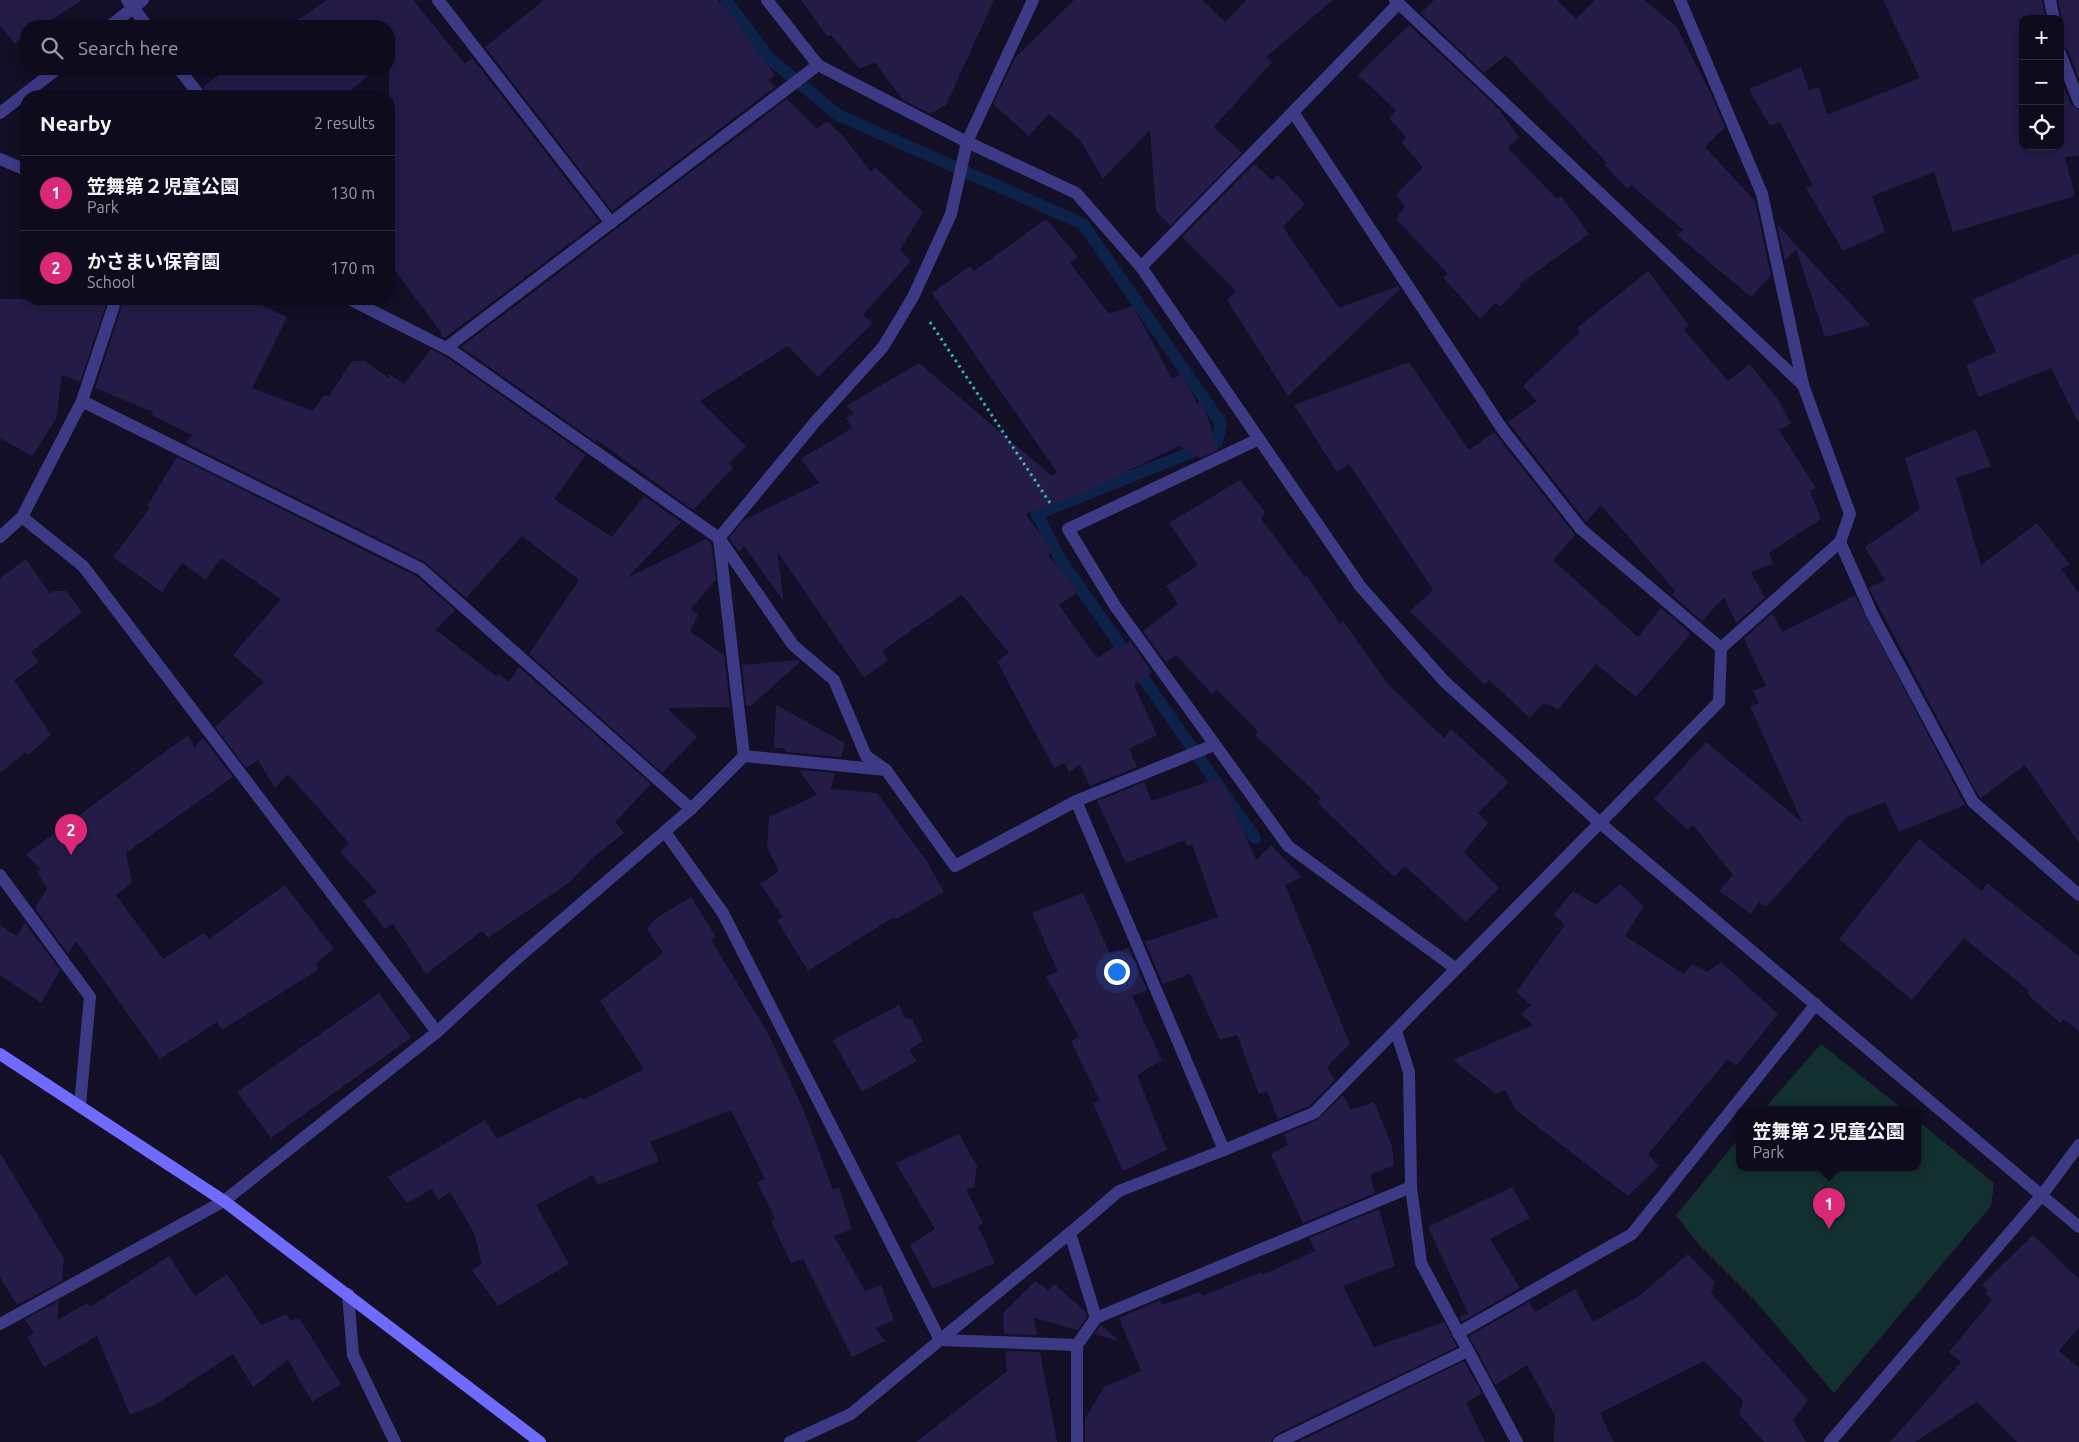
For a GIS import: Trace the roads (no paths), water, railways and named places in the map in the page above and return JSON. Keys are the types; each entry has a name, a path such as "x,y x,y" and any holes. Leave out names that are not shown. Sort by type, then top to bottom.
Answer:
{"street":[{"path":"115,20 130,4 144,0"},
{"path":"438,0 610,223"},
{"path":"767,0 818,64 967,142 1076,194 1141,267 1360,586 1451,688 1600,823 2079,1227"},
{"path":"744,756 719,538 815,422 883,347 913,297 951,214 967,142 1033,0"},
{"path":"790,1442 850,1414 1119,1191 1314,1114 1455,968 1719,702 1721,648 1840,542 1850,514 1803,385 1762,194 1680,0"},
{"path":"2050,0 2053,15"},
{"path":"1141,267 1293,112 1397,2 1803,385"},
{"path":"130,4 142,20"},
{"path":"2063,60 2079,102"},
{"path":"446,348 818,64"},
{"path":"29,90 49,75"},
{"path":"184,75 195,90"},
{"path":"0,112 20,97"},
{"path":"1293,112 1503,430 1581,529 1721,648"},
{"path":"0,159 20,167"},
{"path":"0,537 22,517 82,401 114,305"},
{"path":"363,305 446,348 719,538 792,645 834,680 866,756 886,770 955,866 1076,800 1214,745"},
{"path":"82,401 421,569 691,809"},
{"path":"1259,439 1068,529 1115,606 1288,846 1455,968"},
{"path":"22,517 83,566 437,1032"},
{"path":"1840,542 1872,614 1973,802 2079,895"},
{"path":"0,1324 224,1201 437,1032 512,963 691,809 744,756"},
{"path":"744,756 886,770"},
{"path":"1076,800 1224,1150"},
{"path":"665,832 723,913 940,1340"},
{"path":"0,876 90,997 80,1105"},
{"path":"1458,1333 1632,1234 1816,1004"},
{"path":"1396,1031 1409,1072 1411,1187 1420,1263 1517,1442"},
{"path":"0,1054 224,1201 540,1442"},
{"path":"1830,1442 2042,1195 2079,1145"},
{"path":"1077,1442 1077,1345 1096,1318 1411,1187"},
{"path":"1070,1233 1096,1318"},
{"path":"348,1294 353,1354 395,1442"},
{"path":"940,1340 1077,1345"},
{"path":"1279,1442 1467,1350"}],"waterway":[{"path":"726,0 770,59 838,115 1083,224 1221,423 1217,442 1037,514 1060,559 1255,838"}],"place":[{"name":"かさまい保育園","path":"71,855"},
{"name":"笠舞第２児童公園","path":"1829,1229"}]}
